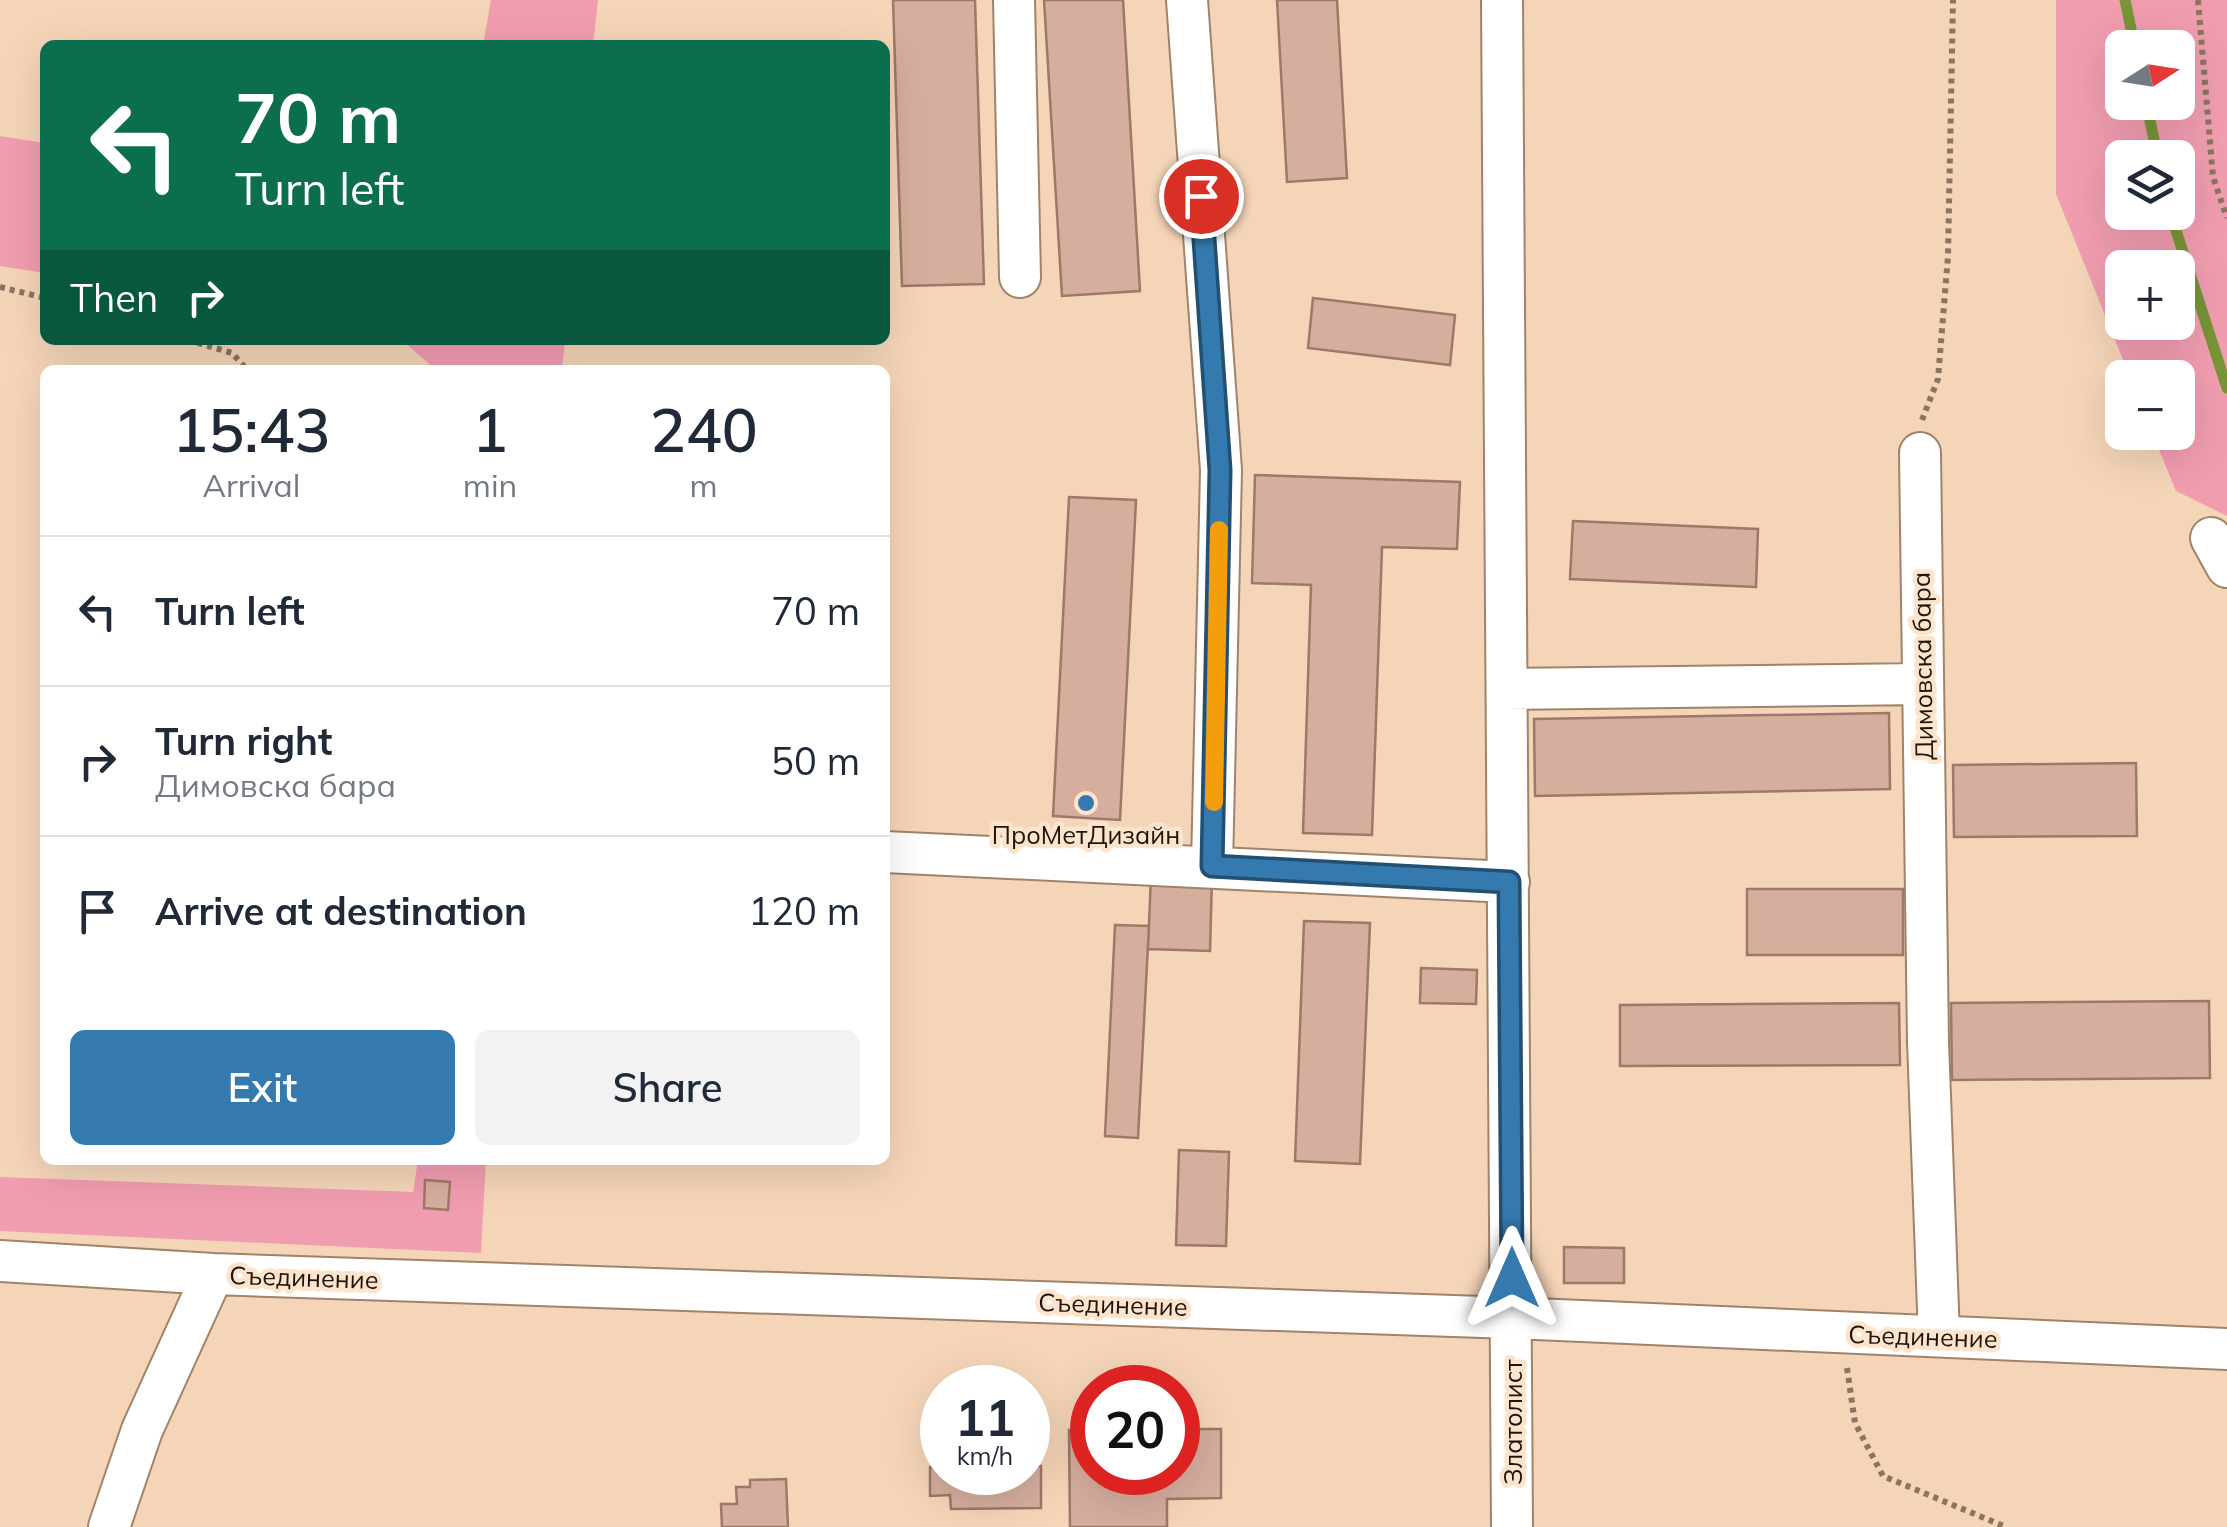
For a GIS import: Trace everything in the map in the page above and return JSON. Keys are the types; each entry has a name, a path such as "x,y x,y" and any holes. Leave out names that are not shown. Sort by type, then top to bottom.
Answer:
{"street":[{"path":"1014,0 1020,276"},
{"path":"1187,0 1220,470 1212,866"},
{"name":"Златолист","path":"1502,0 1512,1527"},
{"name":"Димовска бара","path":"1920,454 1928,1042 1940,1336"},
{"path":"1508,689 1922,684"},
{"path":"890,852 1509,882"},
{"name":"Съединение","path":"0,1260 213,1274 1512,1318 2227,1349"},
{"path":"109,1527 142,1430 213,1274"}],"path":[{"path":"1920,454 1922,412 1938,378 1946,274 1953,0"},
{"path":"2198,0 2214,177 2227,218"},
{"path":"0,287 40,297"},
{"path":"205,345 232,353 243,365"},
{"path":"1842,1332 1855,1423 1883,1476 2006,1527"}],"shaded area":[{"path":"491,0 598,0 594,40 484,40"},
{"path":"2056,0 2227,0 2227,516 2176,491 2159,450 2195,450 2195,360 2123,360 2115,340 2195,340 2195,250 2105,250 2105,315 2056,194"},
{"path":"0,136 40,142 40,272 0,266"},
{"path":"408,345 564,345 562,365 430,365"},
{"path":"417,1165 486,1165 481,1253 0,1231 0,1177 413,1192"}],"building":[{"path":"893,0 975,0 984,284 902,286"},
{"path":"1044,0 1123,0 1140,291 1062,296"},
{"path":"1277,0 1337,0 1347,178 1287,182"},
{"path":"1313,298 1455,315 1450,365 1308,348"},
{"path":"1255,475 1460,482 1457,549 1382,547 1372,835 1303,833 1311,585 1252,583"},
{"path":"1069,497 1136,500 1120,820 1053,816"},
{"path":"1573,521 1758,529 1756,587 1570,579"},
{"path":"1889,713 1890,789 1535,796 1534,719"},
{"path":"2136,763 2137,836 1954,837 1953,765"},
{"path":"1151,875 1212,877 1210,951 1148,949"},
{"path":"1747,889 1903,889 1903,955 1747,955"},
{"path":"1304,921 1370,923 1360,1164 1295,1161"},
{"path":"1115,925 1149,926 1138,1138 1105,1136"},
{"path":"1421,968 1477,970 1476,1004 1420,1003"},
{"path":"2209,1001 2210,1078 1952,1080 1951,1003"},
{"path":"1899,1003 1900,1065 1620,1066 1620,1005"},
{"path":"1179,1150 1229,1152 1226,1246 1176,1245"},
{"path":"425,1180 450,1182 448,1210 424,1208"},
{"path":"1564,1247 1624,1248 1624,1283 1564,1283"},
{"path":"1200,1429 1221,1429 1221,1498 1167,1499 1167,1527 1070,1527 1069,1430 1070,1495 1200,1495"},
{"path":"786,1479 788,1527 722,1527 721,1504 737,1504 736,1487 750,1487 750,1480"},
{"path":"950,1495 1041,1495 1041,1508 951,1509"}],"waterway":[{"path":"2125,0 2131,30"},
{"path":"2150,120 2154,140"},
{"path":"2176,230 2227,388"}],"slow traffic":[{"path":"1214,802 1219,530"}],"place":[{"name":"ПроМетДизайн","path":"1086,803"}],"route":[{"path":"1201,196 1220,470 1212,866 1509,882 1512,1278"}]}
